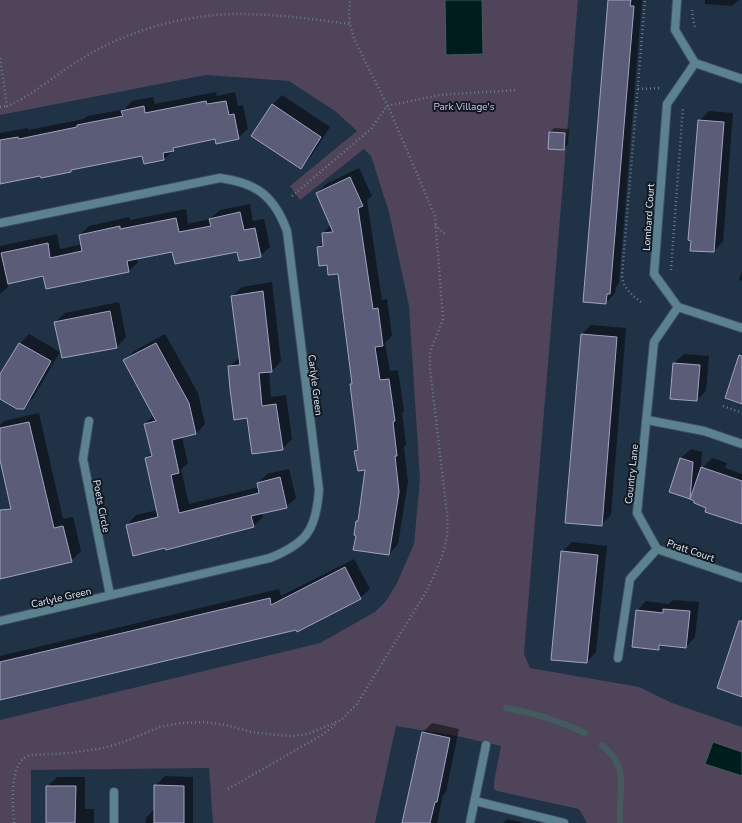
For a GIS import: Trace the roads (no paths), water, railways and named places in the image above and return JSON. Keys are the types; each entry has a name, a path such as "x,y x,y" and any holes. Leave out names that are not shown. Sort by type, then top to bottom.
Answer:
{"street":[{"path":"677,0 675,30 695,63 742,79"},
{"name":"Lombard Court","path":"678,307 654,274 667,104 695,63"},
{"name":"Carlyle Green","path":"0,223 220,178 238,180 253,186 270,199 281,214 287,231 319,490 318,510 312,525 301,540 289,550 270,558 0,621"},
{"path":"678,307 742,328"},
{"name":"Country Lane","path":"656,549 637,513 654,342 678,307"},
{"path":"647,420 704,431 742,444"},
{"name":"Poets Circle","path":"89,421 83,459 110,595"},
{"name":"Pratt Court","path":"618,658 630,578 656,549 742,578"},
{"path":"470,823 486,745"},
{"path":"114,792 114,823"},
{"path":"475,801 564,823"}],"waterway":[{"path":"506,708 527,712 565,724 585,733"},
{"path":"602,745 616,761 621,775 620,823"}],"park label":[{"name":"Park Village's","path":"464,106"}]}
